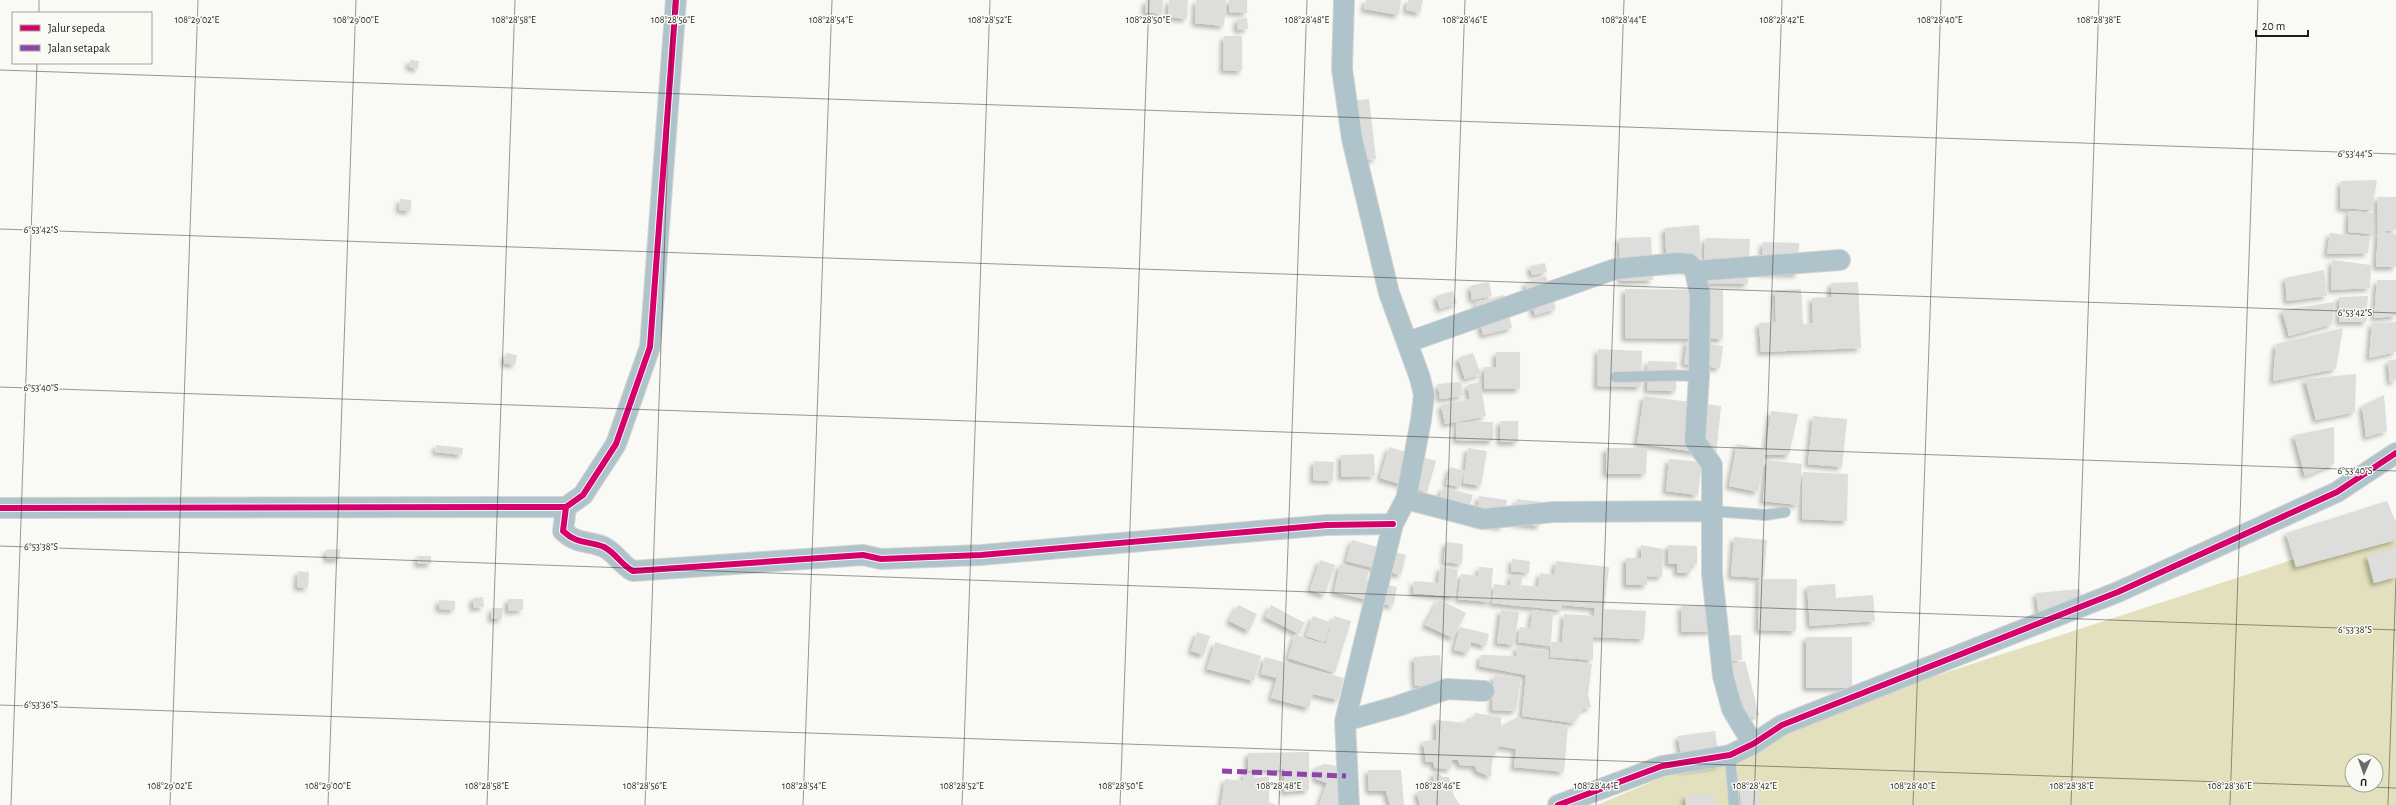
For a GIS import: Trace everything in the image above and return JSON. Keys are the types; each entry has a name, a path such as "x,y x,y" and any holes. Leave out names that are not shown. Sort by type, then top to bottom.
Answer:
{"street":[{"path":"0,508 566,507 583,495 616,444 650,347 676,0"},
{"path":"1344,0 1342,69 1352,139 1389,293 1408,342 1424,395 1421,420 1406,499 1393,524 1345,720 1349,805"},
{"path":"1695,271 1840,260"},
{"path":"1408,342 1615,269 1678,263 1689,264 1695,271 1700,295 1699,376 1696,441 1712,465 1712,574 1723,676 1732,709 1753,744"},
{"path":"1558,805 1662,766 1730,755 1753,744 1782,725 2118,592 2337,492 2396,453"},
{"path":"1406,499 1483,519 1554,512 1712,511"},
{"path":"566,507 563,531 572,540 603,547 618,557 625,567 633,571 863,555 881,559 981,555 1327,525 1393,524"},
{"path":"1345,720 1398,706 1447,689 1484,691"}],"lane":[{"path":"1616,377 1653,377 1669,374 1699,376"},
{"path":"1712,511 1766,515 1785,512"},
{"path":"1730,755 1734,805"}],"shaded area":[{"path":"2396,526 2396,805 1597,805 1791,723"}],"building":[{"path":"1146,0 1163,0 1162,14 1145,12"},
{"path":"1169,0 1188,0 1187,19 1168,17"},
{"path":"1196,0 1226,0 1224,26 1195,23"},
{"path":"1229,0 1247,0 1247,13 1229,12"},
{"path":"1366,0 1401,0 1399,15 1364,9"},
{"path":"1408,0 1423,0 1420,13 1406,10"},
{"path":"1247,18 1248,29 1237,30 1237,19"},
{"path":"1224,36 1242,36 1242,71 1223,70"},
{"path":"410,60 419,61 418,69 409,67"},
{"path":"1369,99 1376,159 1360,161 1352,101"},
{"path":"2377,180 2372,210 2340,208 2341,181"},
{"path":"2377,197 2396,197 2396,230 2378,232"},
{"path":"400,199 411,200 411,211 399,210"},
{"path":"2349,211 2374,213 2374,234 2348,232"},
{"path":"1699,225 1702,268 1667,270 1665,228"},
{"path":"2378,232 2396,234 2396,267 2376,267"},
{"path":"2330,233 2370,237 2368,253 2327,254"},
{"path":"1651,237 1653,280 1621,281 1619,238"},
{"path":"1705,238 1750,239 1748,284 1703,283"},
{"path":"1763,242 1799,243 1798,274 1762,273"},
{"path":"2332,260 2371,265 2370,288 2331,290"},
{"path":"1545,263 1547,272 1532,275 1530,266"},
{"path":"2324,270 2327,296 2287,301 2285,278"},
{"path":"1546,276 1556,309 1535,315 1525,283"},
{"path":"2377,280 2396,280 2396,316 2374,318"},
{"path":"1489,282 1492,296 1472,300 1470,286"},
{"path":"1858,282 1861,348 1761,352 1759,323 1776,322 1775,290 1801,289 1803,324 1813,323 1812,298 1831,297 1831,283"},
{"path":"1625,289 1723,290 1723,339 1625,338"},
{"path":"1453,291 1457,303 1440,309 1436,296"},
{"path":"1504,295 1512,328 1483,335 1476,302"},
{"path":"2368,296 2366,322 2339,322 2339,297"},
{"path":"2335,302 2332,324 2289,336 2282,310"},
{"path":"2396,322 2396,352 2369,358 2372,323"},
{"path":"2343,328 2336,369 2273,381 2276,344"},
{"path":"1687,341 1723,346 1720,368 1684,364"},
{"path":"1598,349 1642,351 1641,387 1597,386"},
{"path":"1496,352 1520,352 1520,389 1484,389 1484,367 1496,367"},
{"path":"506,353 517,355 515,365 504,363"},
{"path":"1473,353 1481,374 1465,379 1458,358"},
{"path":"2396,359 2396,380 2390,382 2388,361"},
{"path":"1648,361 1677,362 1676,391 1647,390"},
{"path":"2356,374 2355,412 2316,420 2305,379"},
{"path":"1461,382 1463,396 1440,399 1438,384"},
{"path":"1480,382 1486,416 1445,424 1441,405 1470,399 1467,385"},
{"path":"2384,395 2387,431 2366,437 2362,406"},
{"path":"1644,396 1721,406 1716,455 1637,443"},
{"path":"1771,411 1798,414 1789,455 1765,455 1758,492 1729,486 1737,444 1766,449"},
{"path":"1813,416 1847,419 1842,467 1808,464"},
{"path":"1500,421 1518,421 1518,442 1500,442"},
{"path":"1457,422 1493,422 1493,441 1456,440"},
{"path":"2334,427 2334,464 2305,476 2294,435"},
{"path":"436,445 463,448 462,455 435,452"},
{"path":"1389,447 1436,461 1427,492 1380,478"},
{"path":"1468,448 1487,451 1481,486 1463,483"},
{"path":"1606,448 1647,448 1646,474 1606,474"},
{"path":"1374,454 1375,476 1341,477 1341,455"},
{"path":"1669,459 1702,462 1698,495 1666,491"},
{"path":"1767,460 1802,464 1798,505 1763,501"},
{"path":"1314,461 1334,462 1333,481 1313,480"},
{"path":"1450,467 1464,471 1460,487 1446,484"},
{"path":"1803,472 1848,474 1847,521 1802,519"},
{"path":"1443,487 1473,495 1468,510 1438,502"},
{"path":"1479,496 1507,500 1503,527 1476,522"},
{"path":"1517,499 1542,502 1540,526 1514,523"},
{"path":"2387,501 2396,522 2396,540 2296,567 2286,533"},
{"path":"1734,537 1767,540 1764,578 1731,576"},
{"path":"1352,540 1406,555 1401,575 1346,561"},
{"path":"1446,542 1463,544 1462,564 1444,562"},
{"path":"1641,545 1663,549 1662,577 1647,576 1647,585 1626,585 1626,558 1641,558"},
{"path":"1668,545 1697,546 1697,565 1691,564 1691,573 1677,573 1677,564 1668,564"},
{"path":"2396,548 2396,577 2374,583 2367,556"},
{"path":"340,549 340,559 327,559 326,550"},
{"path":"417,556 431,556 431,564 418,564"},
{"path":"1512,559 1530,561 1529,573 1511,571"},
{"path":"1320,560 1335,565 1325,595 1310,590"},
{"path":"1556,561 1609,567 1604,609 1646,611 1644,639 1593,637 1593,660 1550,657 1551,642 1562,642 1564,614 1594,616 1595,608 1562,605 1562,610 1519,606 1522,585 1538,587 1540,573 1554,575"},
{"path":"1340,564 1369,571 1367,580 1397,587 1393,606 1334,592"},
{"path":"1440,567 1458,569 1455,597 1413,593 1414,581 1438,583"},
{"path":"1479,567 1493,568 1490,602 1458,599 1461,574 1478,576"},
{"path":"298,571 309,572 308,588 297,587"},
{"path":"1511,575 1522,576 1519,606 1492,603 1494,584 1510,586"},
{"path":"1759,579 1797,579 1796,631 1758,630"},
{"path":"1835,584 1836,598 1873,595 1875,621 1810,626 1807,586"},
{"path":"2080,589 2083,613 2039,618 2036,593"},
{"path":"483,597 484,607 473,608 473,598"},
{"path":"508,599 523,599 523,610 508,611"},
{"path":"1439,599 1466,613 1453,638 1425,625"},
{"path":"439,600 455,601 455,610 439,609"},
{"path":"1238,605 1257,614 1249,631 1229,621"},
{"path":"1271,605 1305,623 1299,634 1265,617"},
{"path":"1711,605 1712,631 1682,632 1681,606"},
{"path":"492,608 502,608 502,619 491,619"},
{"path":"1501,610 1519,612 1514,645 1497,643"},
{"path":"1533,610 1553,613 1551,642 1549,646 1518,642 1520,627 1530,628"},
{"path":"1313,616 1331,623 1324,642 1306,636"},
{"path":"1334,616 1351,621 1335,673 1288,658 1295,635 1325,644"},
{"path":"1460,627 1489,634 1486,646 1471,642 1468,653 1454,650"},
{"path":"1197,632 1210,636 1204,655 1191,651"},
{"path":"1741,635 1742,660 1724,661 1723,636"},
{"path":"1806,637 1852,637 1852,688 1806,688"},
{"path":"1215,642 1261,656 1254,681 1207,669"},
{"path":"1517,646 1549,651 1548,659 1592,664 1588,694 1591,707 1583,709 1574,723 1522,716 1526,675 1479,666 1481,655 1516,656"},
{"path":"1440,655 1442,685 1415,686 1414,657"},
{"path":"1265,657 1344,678 1338,700 1313,694 1309,708 1271,698 1277,678 1261,674"},
{"path":"1745,661 1759,715 1747,718 1742,700 1735,702 1725,666"},
{"path":"1494,675 1521,678 1516,711 1492,710"},
{"path":"1475,713 1501,717 1501,726 1516,718 1568,726 1564,772 1514,767 1516,749 1499,746 1492,760 1491,777 1477,771 1475,766 1460,765 1458,760 1452,760 1451,769 1435,768 1433,762 1426,762 1423,741 1436,740 1436,720 1467,723 1467,718 1475,719"},
{"path":"1715,731 1720,765 1683,770 1678,736"},
{"path":"1309,752 1309,790 1284,792 1284,769 1248,771 1248,753"},
{"path":"1324,764 1353,768 1356,805 1319,805 1327,783 1316,779 1315,768"},
{"path":"1368,770 1401,770 1404,805 1390,805 1386,791 1369,791"},
{"path":"1243,773 1254,773 1254,778 1269,777 1269,802 1277,805 1221,805 1225,779 1244,781"},
{"path":"1433,773 1439,773 1442,777 1449,777 1454,796 1460,805 1420,805 1417,792 1433,786"},
{"path":"1758,785 1760,805 1741,805 1739,787"},
{"path":"1715,793 1716,805 1686,805 1685,796"}],"marked path":[{"path":"1222,771 1346,776"}],"cycle path":[{"path":"0,508 566,507 583,495 616,444 650,347 676,0"},
{"path":"1558,805 1662,766 1730,755 1753,744 1782,725 2118,592 2337,492 2396,453"},
{"path":"566,507 563,531 578,540 604,547 612,552 625,566 633,571 863,555 881,559 981,555 1327,525 1393,524"}]}
